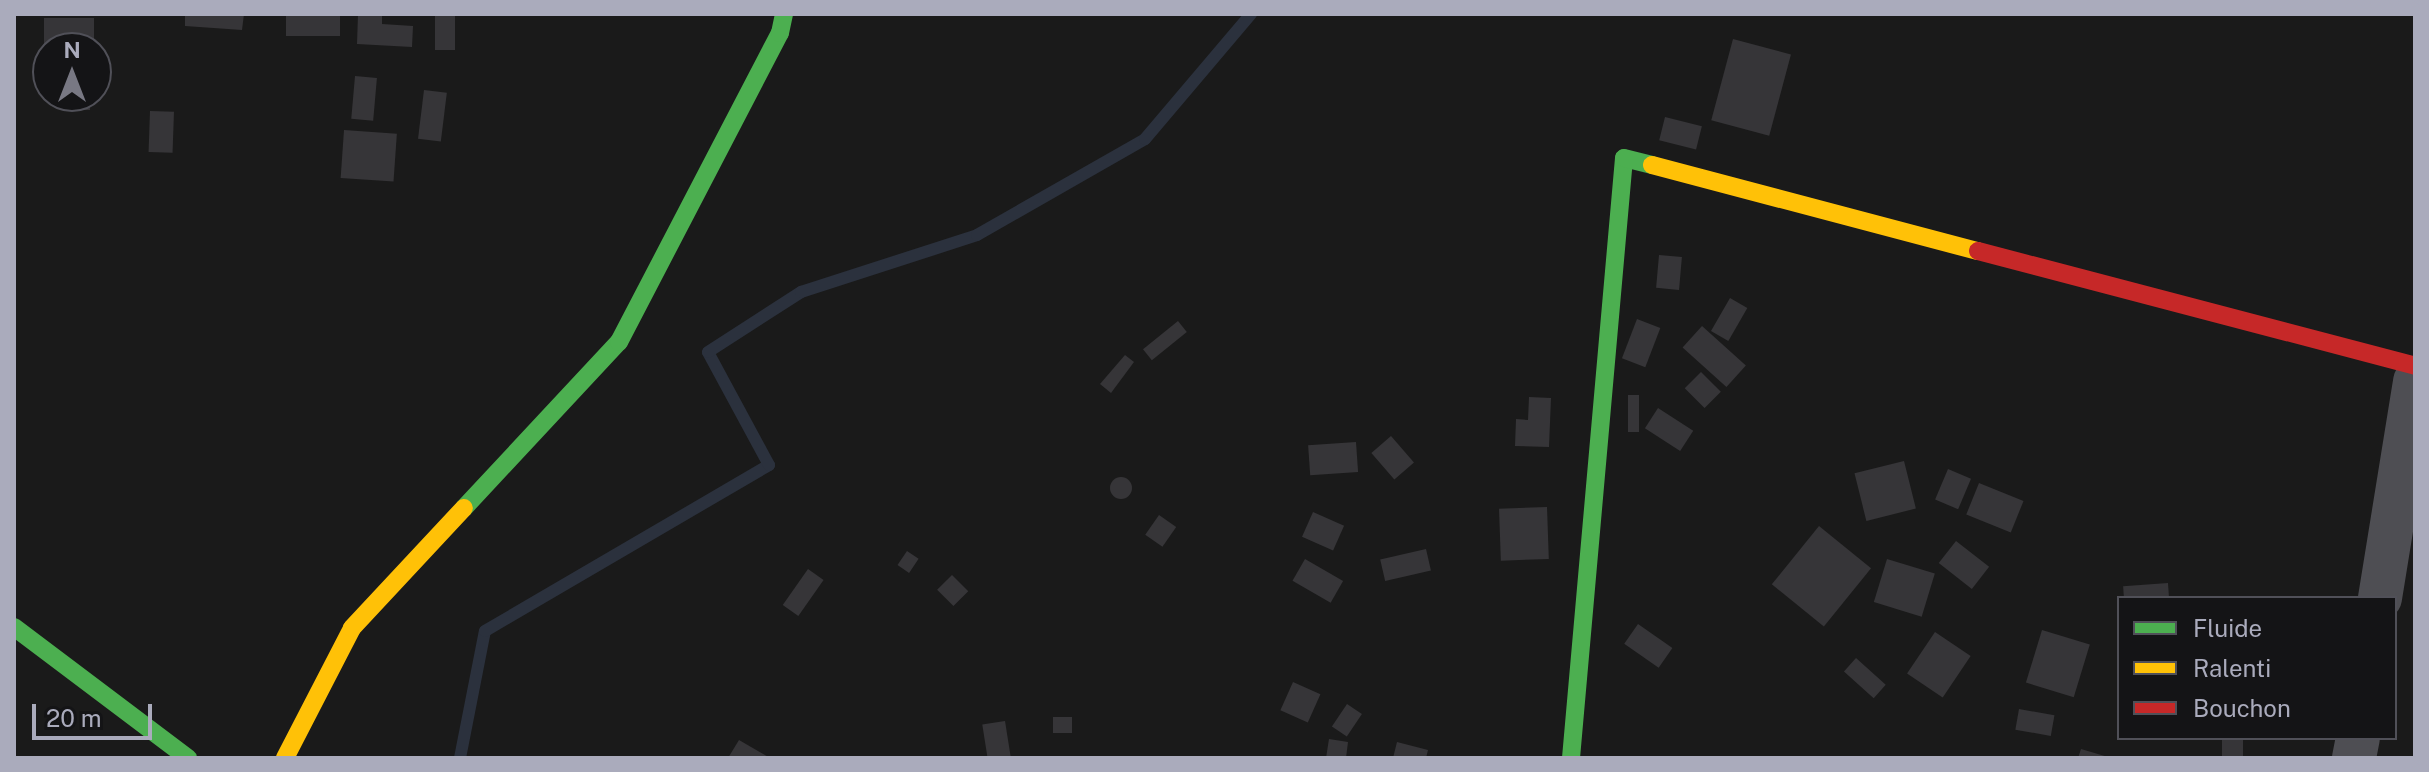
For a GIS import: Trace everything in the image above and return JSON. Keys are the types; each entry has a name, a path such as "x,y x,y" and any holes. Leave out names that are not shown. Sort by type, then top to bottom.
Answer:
{"street":[{"path":"285,758 352,628 619,342 780,33 784,14"},
{"path":"1571,758 1624,158 2415,366"},
{"path":"2380,596 2415,381"},
{"path":"14,627 188,758"}],"building":[{"path":"185,14 244,14 242,30 185,26"},
{"path":"286,14 340,14 340,36 286,36"},
{"path":"358,14 382,14 382,24 413,26 412,47 357,44"},
{"path":"435,14 455,14 455,50 435,50"},
{"path":"44,18 94,18 94,32 44,32"},
{"path":"1733,39 1791,55 1769,136 1711,120"},
{"path":"355,76 377,78 373,121 351,119"},
{"path":"424,90 447,93 441,141 418,139"},
{"path":"150,111 174,112 173,153 149,152"},
{"path":"1665,117 1702,126 1696,149 1659,140"},
{"path":"344,130 397,134 394,182 341,178"},
{"path":"1659,255 1682,257 1679,290 1656,288"},
{"path":"1730,298 1747,308 1728,341 1711,331"},
{"path":"1637,319 1660,328 1645,367 1622,358"},
{"path":"1178,321 1187,332 1152,360 1143,349"},
{"path":"1702,326 1746,365 1726,387 1683,348"},
{"path":"1125,355 1134,362 1111,393 1100,384"},
{"path":"1701,372 1721,392 1705,408 1685,388"},
{"path":"1628,395 1639,395 1639,432 1628,432"},
{"path":"1529,397 1551,398 1549,447 1515,446 1516,419 1528,420"},
{"path":"1658,408 1693,431 1680,451 1645,428"},
{"path":"1391,436 1414,462 1394,479 1371,453"},
{"path":"1356,442 1358,472 1310,475 1308,445"},
{"path":"1904,461 1916,509 1866,521 1855,473"},
{"path":"1948,469 1971,479 1958,509 1935,499"},
{"path":"1121,477 1132,488 1121,499 1110,488"},
{"path":"1979,483 2024,501 2011,533 1966,515"},
{"path":"1547,507 1549,559 1501,561 1499,509"},
{"path":"1313,512 1344,526 1333,550 1302,537"},
{"path":"1159,515 1176,527 1162,547 1145,535"},
{"path":"1819,526 1871,568 1824,626 1772,584"},
{"path":"1956,541 1989,567 1972,589 1939,563"},
{"path":"1426,549 1431,570 1385,581 1380,560"},
{"path":"907,551 919,559 909,573 897,565"},
{"path":"1305,559 1343,581 1331,603 1292,581"},
{"path":"1887,559 1935,574 1922,617 1874,602"},
{"path":"808,569 824,580 798,616 783,605"},
{"path":"952,575 968,591 953,606 937,590"},
{"path":"2168,583 2169,596 2124,596 2123,586"},
{"path":"1638,624 1672,648 1659,668 1624,644"},
{"path":"2042,630 2090,645 2074,697 2026,683"},
{"path":"1935,632 1971,656 1943,697 1907,673"},
{"path":"1856,658 1886,685 1874,698 1844,671"},
{"path":"1293,682 1320,694 1308,723 1280,710"},
{"path":"1347,704 1362,714 1347,736 1332,726"},
{"path":"2019,709 2054,715 2051,736 2015,730"},
{"path":"1053,717 1072,717 1072,733 1053,733"},
{"path":"1005,721 1011,758 988,758 982,725"},
{"path":"1329,739 1348,742 1346,758 1326,758"},
{"path":"739,740 770,758 728,758"},
{"path":"2222,740 2243,740 2243,758 2222,758"},
{"path":"1397,742 1428,750 1426,758 1393,758"},
{"path":"2081,749 2108,757 2108,758 2078,758"}],"waterway":[{"path":"460,758 485,631 769,465 708,352 801,292 977,235 1145,139 1251,14"}],"traffic: fast":[{"path":"464,508 619,342 780,33 784,14"},
{"path":"1571,758 1624,158 1652,165"},
{"path":"14,627 188,758"}],"traffic: slow":[{"path":"1652,165 1978,251"},
{"path":"285,758 352,628 464,508"}],"traffic: jam":[{"path":"1978,251 2415,366"}]}
